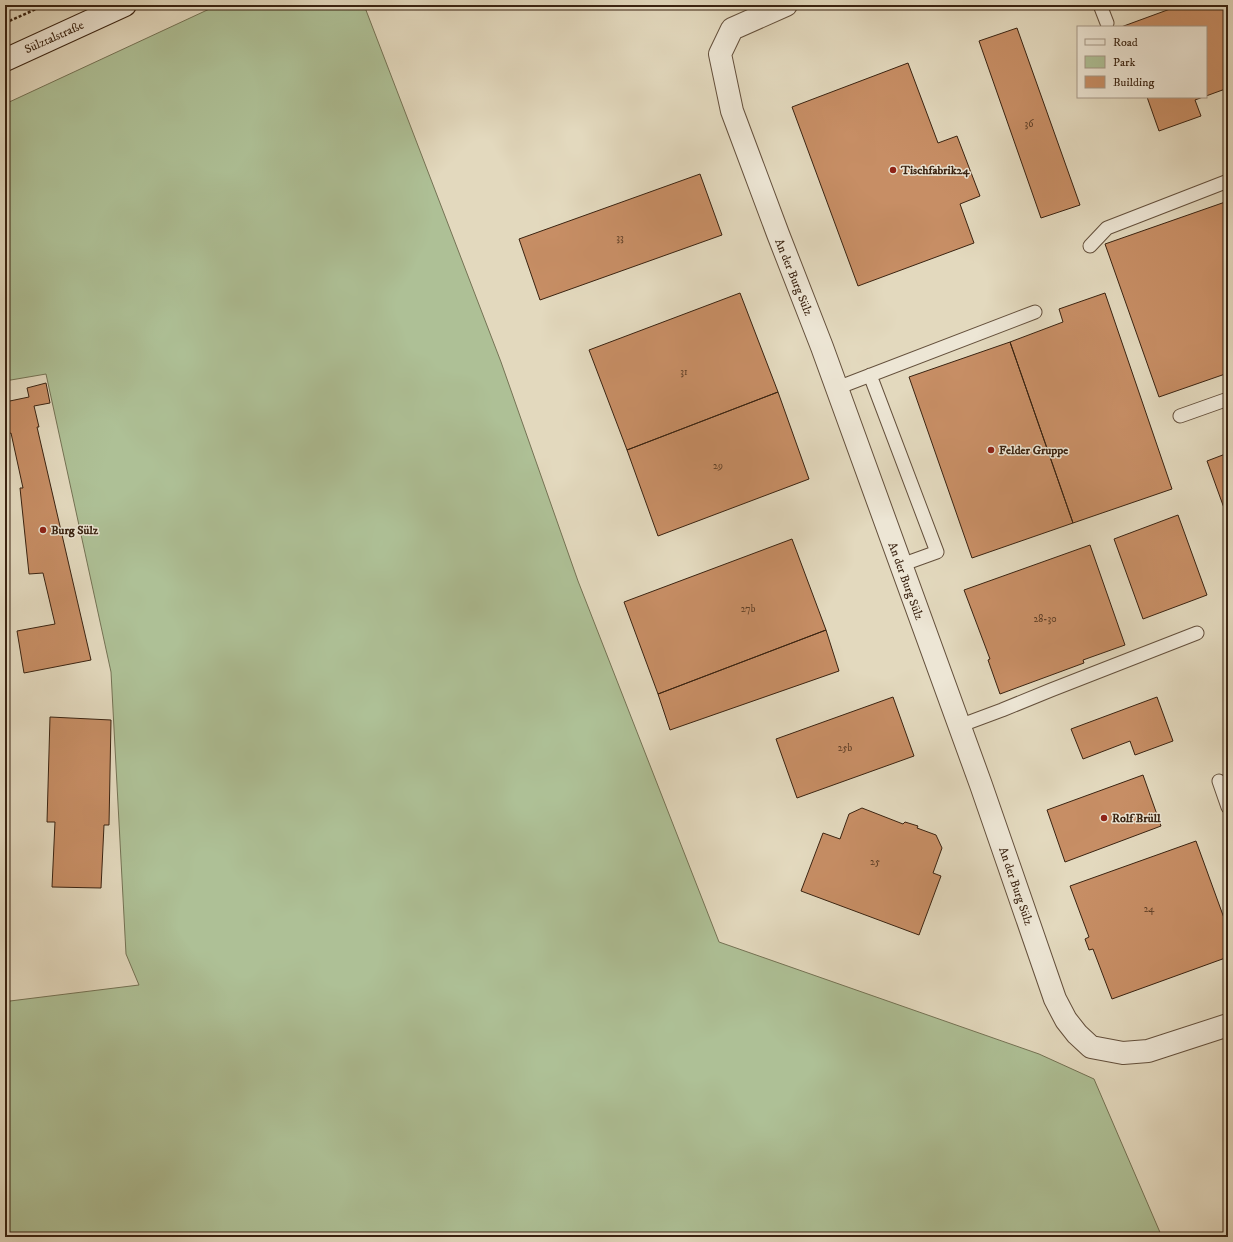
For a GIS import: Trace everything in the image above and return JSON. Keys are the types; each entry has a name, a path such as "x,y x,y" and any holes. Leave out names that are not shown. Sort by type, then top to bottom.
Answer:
{"street":[{"name":"Sülztalstraße","path":"5,60 125,5"},
{"name":"An der Burg Sülz","path":"786,5 732,29 720,54 732,111 837,388 959,726 1055,999 1066,1020 1077,1034 1092,1047 1124,1053 1148,1051 1228,1025"}],"lane":[{"path":"1100,5 1107,23"},
{"path":"1090,246 1106,228 1228,181"},
{"path":"837,388 1035,312"},
{"path":"870,375 938,552 901,565"},
{"path":"1180,416 1228,399"},
{"path":"959,726 1197,633"},
{"path":"1219,781 1228,807"}],"path":[{"path":"5,23 45,5"}],"green space":[{"path":"218,5 364,5 501,362 578,581 719,942 1039,1054 1094,1079 1162,1237 5,1237 5,1008 10,1001 139,985 126,954 111,672 46,374 5,381 5,347 7,346 5,340 5,104"}],"building":[{"path":"1181,5 1228,5 1228,88 1207,96 1207,26 1124,26"},
{"path":"1017,28 1080,205 1041,218 979,41"},
{"name":"Tischfabrik24","path":"908,63 938,143 957,136 980,196 960,204 974,243 858,286 792,107"},
{"path":"1147,98 1200,98 1195,100 1201,116 1159,131"},
{"path":"700,174 722,235 540,300 519,239"},
{"path":"1228,201 1228,373 1159,397 1105,244"},
{"path":"740,293 778,392 627,450 589,350"},
{"path":"1105,293 1172,489 1073,523 1010,342 1063,322 1059,309"},
{"name":"Felder Gruppe","path":"1010,342 1073,523 972,558 909,377"},
{"name":"Burg Sülz","path":"46,383 50,403 34,406 39,427 37,427 91,660 24,673 17,631 55,624 43,573 29,574 20,488 23,488 11,433 5,435 5,402 29,397 27,388"},
{"path":"778,392 809,479 658,536 627,450"},
{"path":"1228,453 1228,519 1207,461"},
{"path":"1178,515 1207,595 1143,619 1114,539"},
{"path":"792,539 826,630 658,694 624,602"},
{"path":"1090,545 1125,645 1083,660 1084,663 1000,694 988,660 990,659 964,590"},
{"path":"826,630 839,671 670,730 658,694"},
{"path":"893,697 914,756 797,798 776,739"},
{"path":"1157,697 1173,741 1135,755 1130,741 1083,759 1071,729"},
{"path":"50,717 111,720 109,825 104,825 101,888 52,887 55,822 47,822"},
{"name":"Rolf Brüll","path":"1143,775 1161,826 1065,862 1047,810"},
{"path":"862,808 903,824 905,822 918,826 917,828 936,835 942,848 933,873 941,876 919,935 801,891 823,833 840,839 849,814"},
{"path":"1196,841 1228,929 1228,957 1112,999 1093,949 1089,950 1085,939 1089,937 1070,886"}],"place":[{"name":"Tischfabrik24","path":"893,170"},
{"name":"Felder Gruppe","path":"991,450"},
{"name":"Burg Sülz","path":"43,530"},
{"name":"Rolf Brüll","path":"1104,818"}]}
